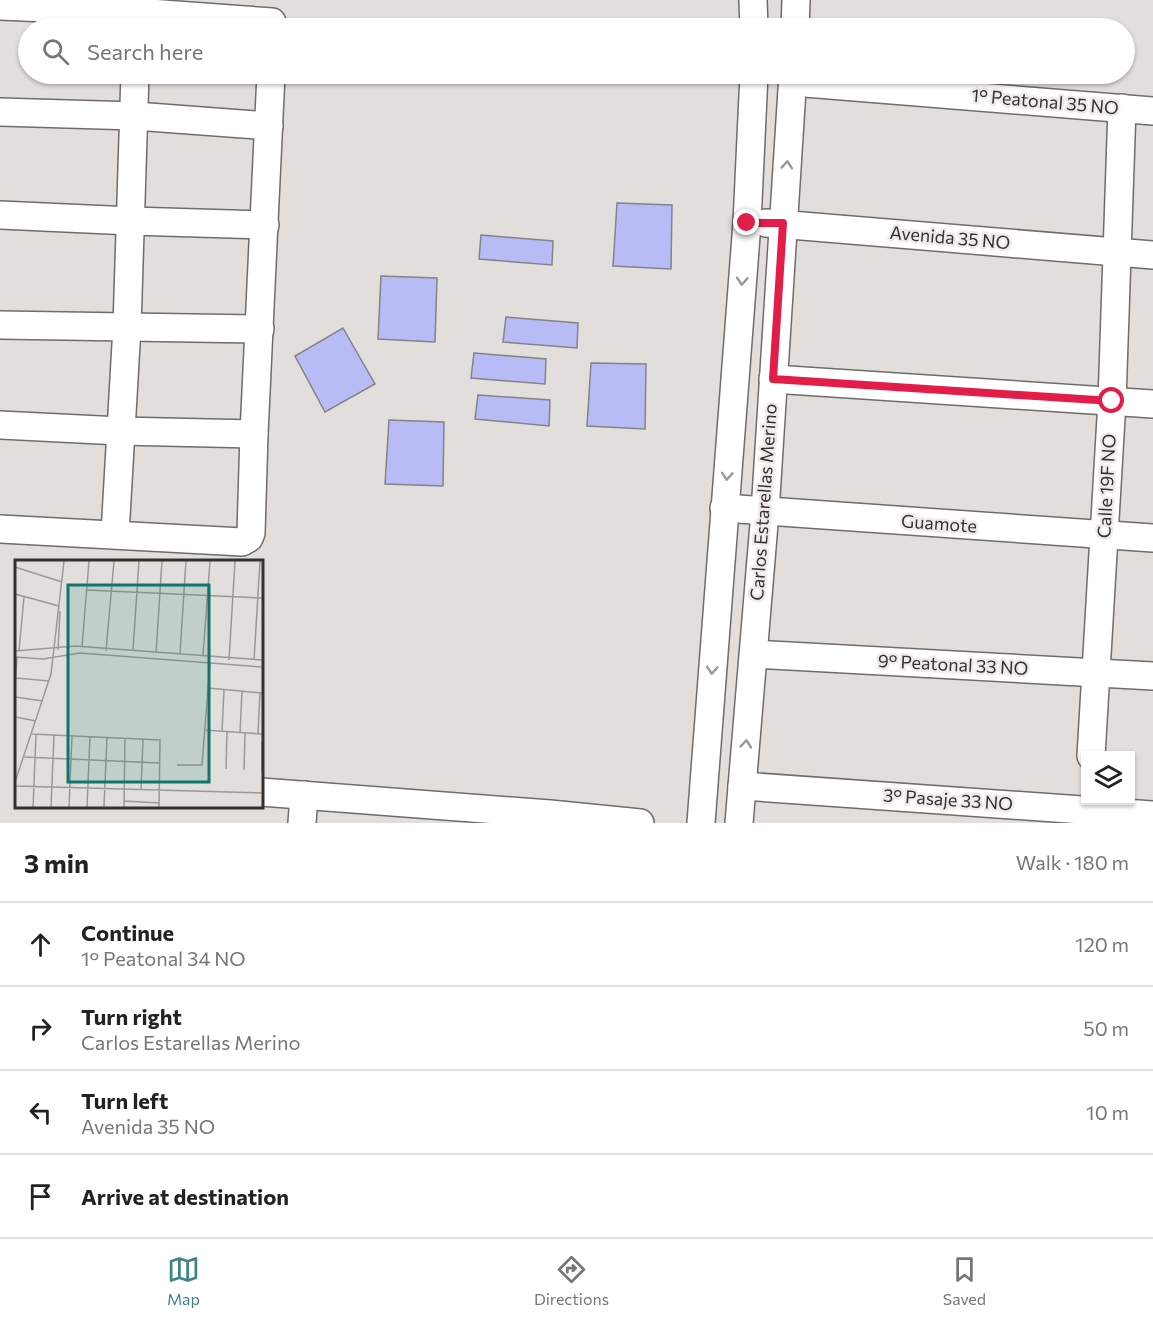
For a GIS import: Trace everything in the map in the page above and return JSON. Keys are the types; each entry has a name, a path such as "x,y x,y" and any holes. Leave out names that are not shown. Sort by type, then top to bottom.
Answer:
{"street":[{"path":"753,0 754,18"},
{"path":"795,18 796,0"},
{"path":"0,6 136,14 272,17"},
{"path":"115,534 127,327 135,84"},
{"path":"0,529 242,542 246,541 251,533 271,84"},
{"path":"701,823 747,223 754,84"},
{"name":"Carlos Estarellas Merino","path":"739,823 765,512 793,84"},
{"name":"1° Peatonal 35 NO","path":"859,84 1153,111"},
{"name":"Calle 19F NO","path":"1091,751 1112,401 1122,108"},
{"path":"0,112 135,116 269,126"},
{"path":"0,215 265,225"},
{"name":"Avenida 35 NO","path":"747,223 783,223 1153,255"},
{"path":"0,325 260,329"},
{"path":"773,379 1153,404"},
{"path":"0,425 254,434"},
{"name":"Guamote","path":"724,508 1153,538"},
{"name":"9° Peatonal 33 NO","path":"754,654 1153,676"},
{"name":"3° Pasaje 33 NO","path":"742,786 1153,815"},
{"path":"262,792 550,818 640,823"},
{"path":"302,823 304,795"}],"building":[{"path":"617,203 672,205 671,269 613,266"},
{"path":"481,235 553,241 552,265 479,259"},
{"path":"381,276 437,278 435,342 378,339"},
{"path":"506,317 578,323 577,348 503,342"},
{"path":"343,328 375,384 325,412 295,356"},
{"path":"474,353 546,359 545,384 471,378"},
{"path":"591,363 646,364 645,429 587,426"},
{"path":"478,395 550,400 549,426 475,419"},
{"path":"389,420 444,422 443,486 385,484"}],"route":[{"path":"747,223 783,223 773,379 1112,401"}]}
